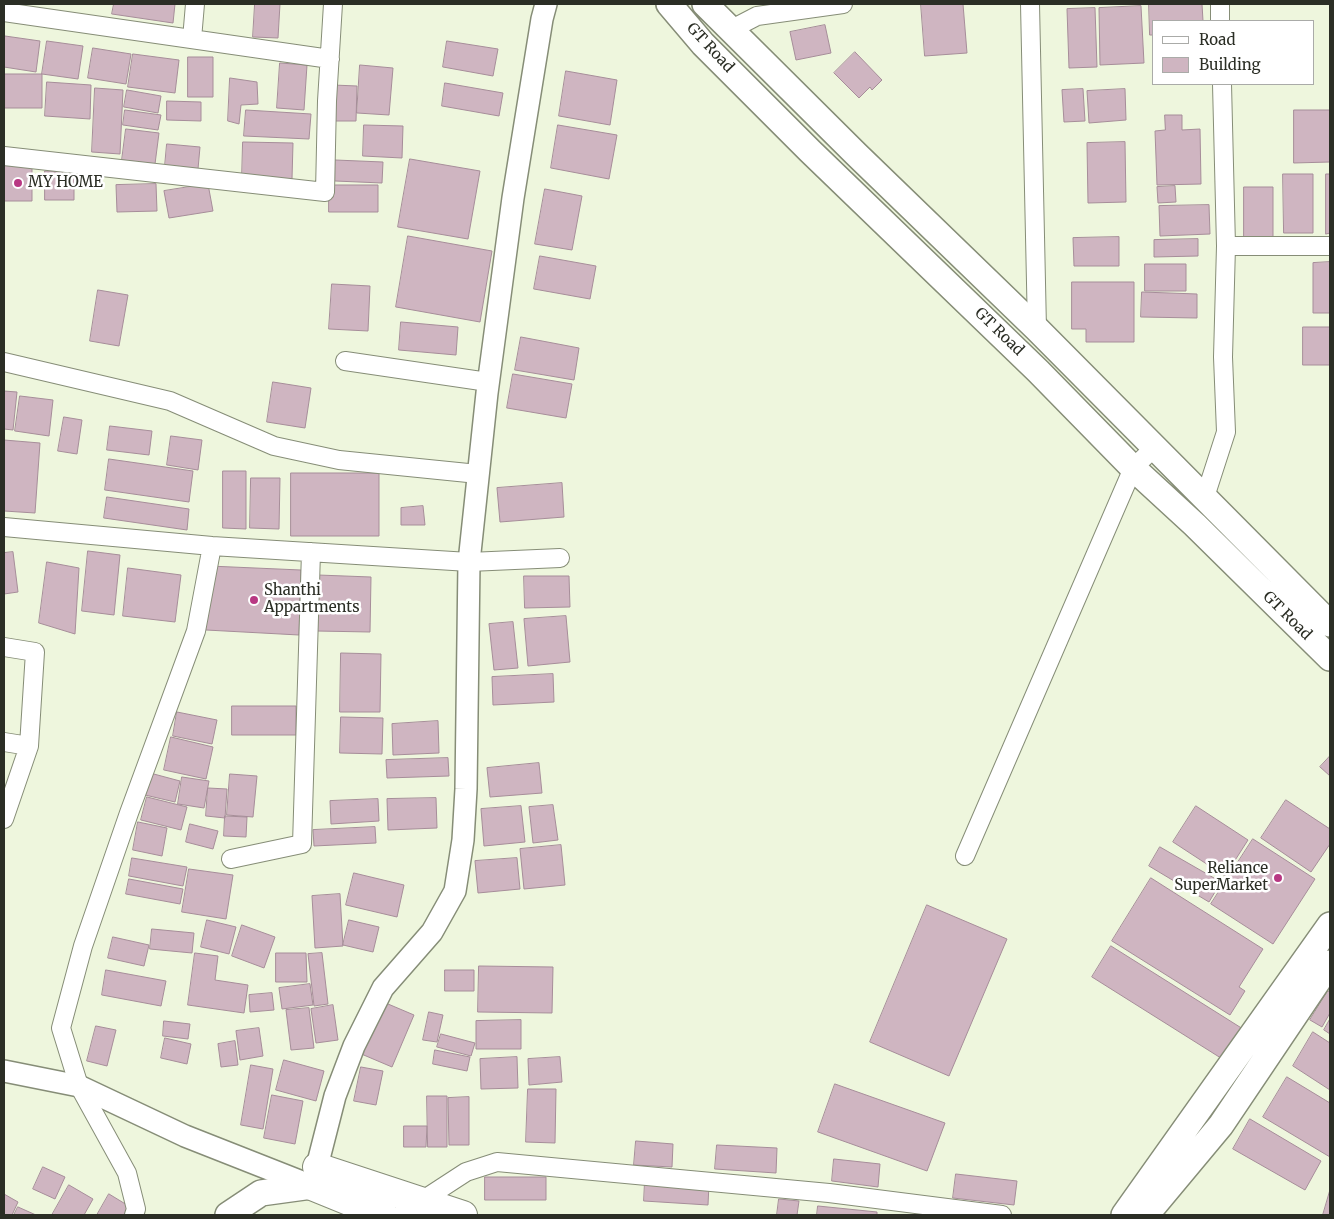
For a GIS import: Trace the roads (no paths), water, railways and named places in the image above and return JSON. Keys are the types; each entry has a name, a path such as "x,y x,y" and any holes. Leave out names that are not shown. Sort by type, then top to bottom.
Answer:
{"main road":[{"name":"GT Road","path":"669,4 703,44 810,151 1038,370 1133,468 1195,525 1330,658"},
{"path":"705,4 856,154 1037,329 1330,624"},
{"path":"1124,1215 1330,925"},
{"path":"1146,1215 1221,1125 1330,963"},
{"path":"314,1176 383,1215"},
{"path":"228,1215 261,1193 314,1176 411,1208 463,1215"}],"street":[{"path":"192,39 194,4"},
{"path":"4,156 325,192 333,4"},
{"path":"4,1070 79,1086 185,1136 314,1176 335,1096 354,1046 383,988 432,932 455,891 463,840 466,789 469,562 478,474 488,382 513,198 546,4"},
{"path":"730,30 757,16 843,4"},
{"path":"1030,4 1037,329"},
{"path":"1220,4 1220,20"},
{"path":"4,12 330,59"},
{"path":"1205,497 1226,432 1223,356 1226,246 1222,85"},
{"path":"1226,246 1330,246"},
{"path":"345,361 488,382"},
{"path":"4,362 170,401 274,446 339,460 478,474"},
{"path":"965,856 1133,468 1155,447"},
{"path":"4,528 212,546 469,562 560,558"},
{"path":"134,1215 136,1209 127,1173 79,1086 61,1028 83,946 129,812 196,631 212,546"},
{"path":"231,859 302,844 311,552"},
{"path":"4,647 35,652 29,746 4,819"},
{"path":"4,742 29,746"},
{"path":"411,1208 466,1172 497,1162 829,1193 1002,1215"}],"place":[{"name":"MY HOME","path":"18,183"},
{"name":"Shanthi Appartments","path":"254,600"},
{"name":"Reliance SuperMarket","path":"1278,878"}]}
